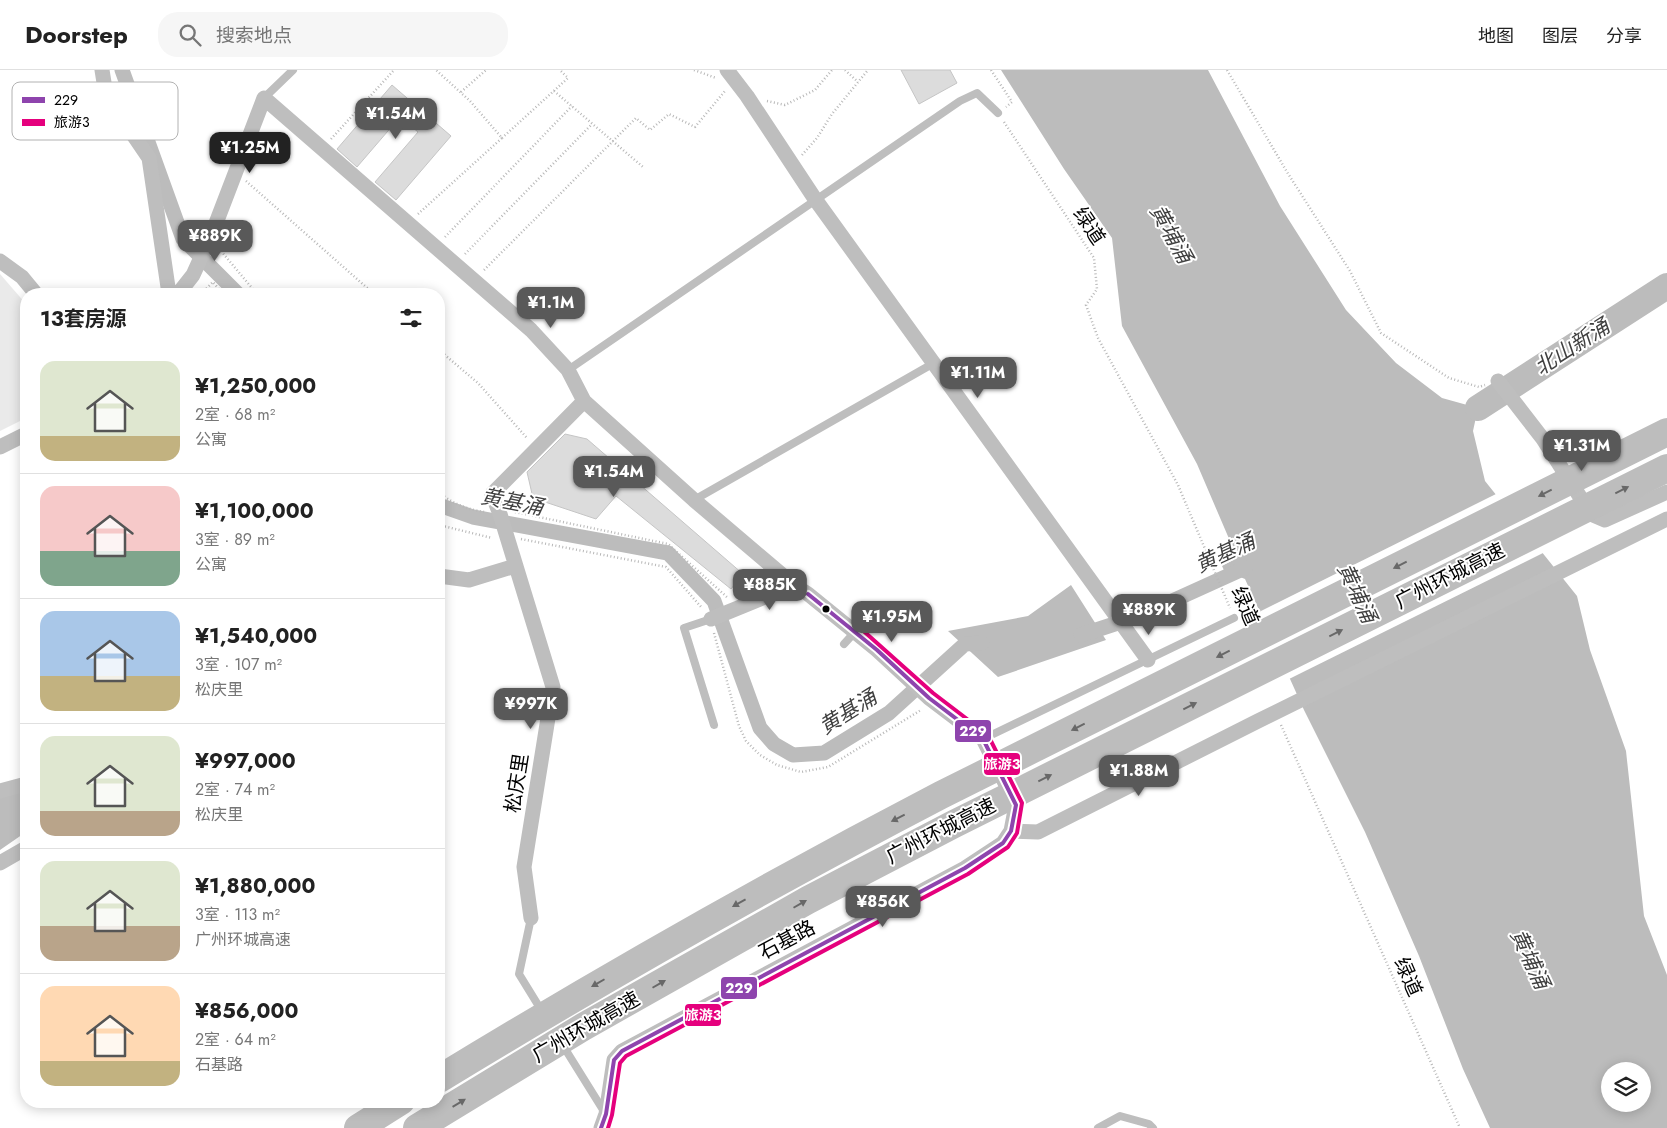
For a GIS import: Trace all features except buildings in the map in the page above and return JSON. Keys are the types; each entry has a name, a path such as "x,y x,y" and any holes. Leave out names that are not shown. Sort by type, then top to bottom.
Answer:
{"highway":[{"name":"广州环城高速","path":"445,1074 643,957 832,852 941,795 1667,432"},
{"name":"广州环城高速","path":"417,1128 583,1028 808,900 954,824 1667,468"},
{"path":"360,1126 390,1108"}],"street":[{"path":"729,77 747,96 815,199 1148,660"},
{"path":"183,288 193,275 211,234 264,98 531,330 568,370 584,401 694,500 794,585 808,594 877,650 929,698 983,739 1016,805 1011,831 1038,832 1667,519"},
{"path":"137,140 149,158 168,288"},
{"path":"0,261 22,277 31,288"},
{"path":"1500,383 1543,439 1591,514 1605,520 1667,492"},
{"path":"536,449 584,401"},
{"path":"0,447 20,437"},
{"name":"松庆里","path":"531,918 524,867 554,687 492,494 536,449"},
{"path":"445,577 469,580 515,566"},
{"path":"711,619 794,585"},
{"path":"0,791 20,786"},
{"name":"石基路","path":"603,1121 614,1060 622,1051 965,868 1003,843 1011,831"},
{"path":"0,862 20,851"}],"lane":[{"path":"264,98 293,70"},
{"path":"568,370 960,100 977,93 998,113"},
{"path":"694,500 934,363"},
{"path":"983,739 1234,618"},
{"path":"711,619 684,628 714,725"},
{"path":"844,644 855,632"},
{"path":"531,918 519,974 550,1023"},
{"path":"555,1032 603,1121"},
{"path":"1098,1128 1120,1116 1148,1124 1153,1128"}],"path":[{"path":"322,149 394,70"},
{"path":"436,70 461,93 502,138"},
{"path":"461,93 486,70"},
{"path":"408,223 568,78 560,70"},
{"path":"747,96 785,105 815,90 832,70"},
{"path":"845,70 859,83"},
{"path":"793,165 817,138 832,114 868,70"},
{"path":"991,70 1012,102 998,113"},
{"path":"1227,70 1287,172 1350,271 1381,333 1449,378 1479,387 1500,383"},
{"path":"474,280 636,118 650,130 669,114 694,127 729,77"},
{"path":"554,91 644,167"},
{"path":"436,247 572,106"},
{"name":"绿道","path":"998,113 1094,258 1097,289 1086,305 1095,330 1178,485 1234,618"},
{"path":"455,264 592,124"},
{"path":"236,171 367,288"},
{"path":"211,234 224,238 220,250 251,288"},
{"path":"207,288 213,282 218,288"},
{"path":"445,355 478,383 536,449"},
{"path":"445,498 475,511 500,514 517,512 668,544 727,596 734,610"},
{"path":"445,526 508,542 520,538 666,568 711,619 739,726 746,740 760,755 777,765 801,772 828,767 920,711 929,698"},
{"name":"绿道","path":"1278,718 1460,1128"}],"shaded area":[{"path":"0,274 20,297 20,421 0,431"}],"water":[{"name":"黄埔涌","path":"1001,70 1208,70 1280,206 1346,310 1396,363 1442,398 1478,408 1473,431 1485,481 1577,596 1590,650 1626,751 1644,916 1667,975 1667,1128 1490,1128 1463,1069 1419,956 1365,832 1304,710 1245,579 1240,577 1228,579 1222,566 1233,560 1236,555 1197,464 1122,326 1112,238 1064,169"},
{"path":"1071,585 1106,640 998,677 948,631 1028,616"},
{"path":"20,790 20,836 0,850 0,795"}],"pier":[{"path":"1498,493 1545,552 1287,680 1257,613"}],"waterway":[{"name":"黄基涌","path":"122,70 126,82"},
{"name":"黄基涌","path":"147,140 183,239 232,288"},
{"name":"北山新涌","path":"1478,408 1667,286"},
{"name":"黄基涌","path":"445,507 473,517 668,553 714,601 760,728 774,744 793,755 824,753 889,713 965,644 982,643"},
{"name":"黄基涌","path":"1081,635 1139,616 1245,568"}],"transit line":[{"name":"229","path":"601,1128 606,1114 614,1060 622,1051 965,868 1003,843 1011,831 1016,805 983,739 929,698 877,650 808,594"},
{"name":"旅游3","path":"608,1128 612,1115 620,1063 626,1056 968,874 1008,847 1017,833 1022,803 988,735 933,693 859,627"}]}
